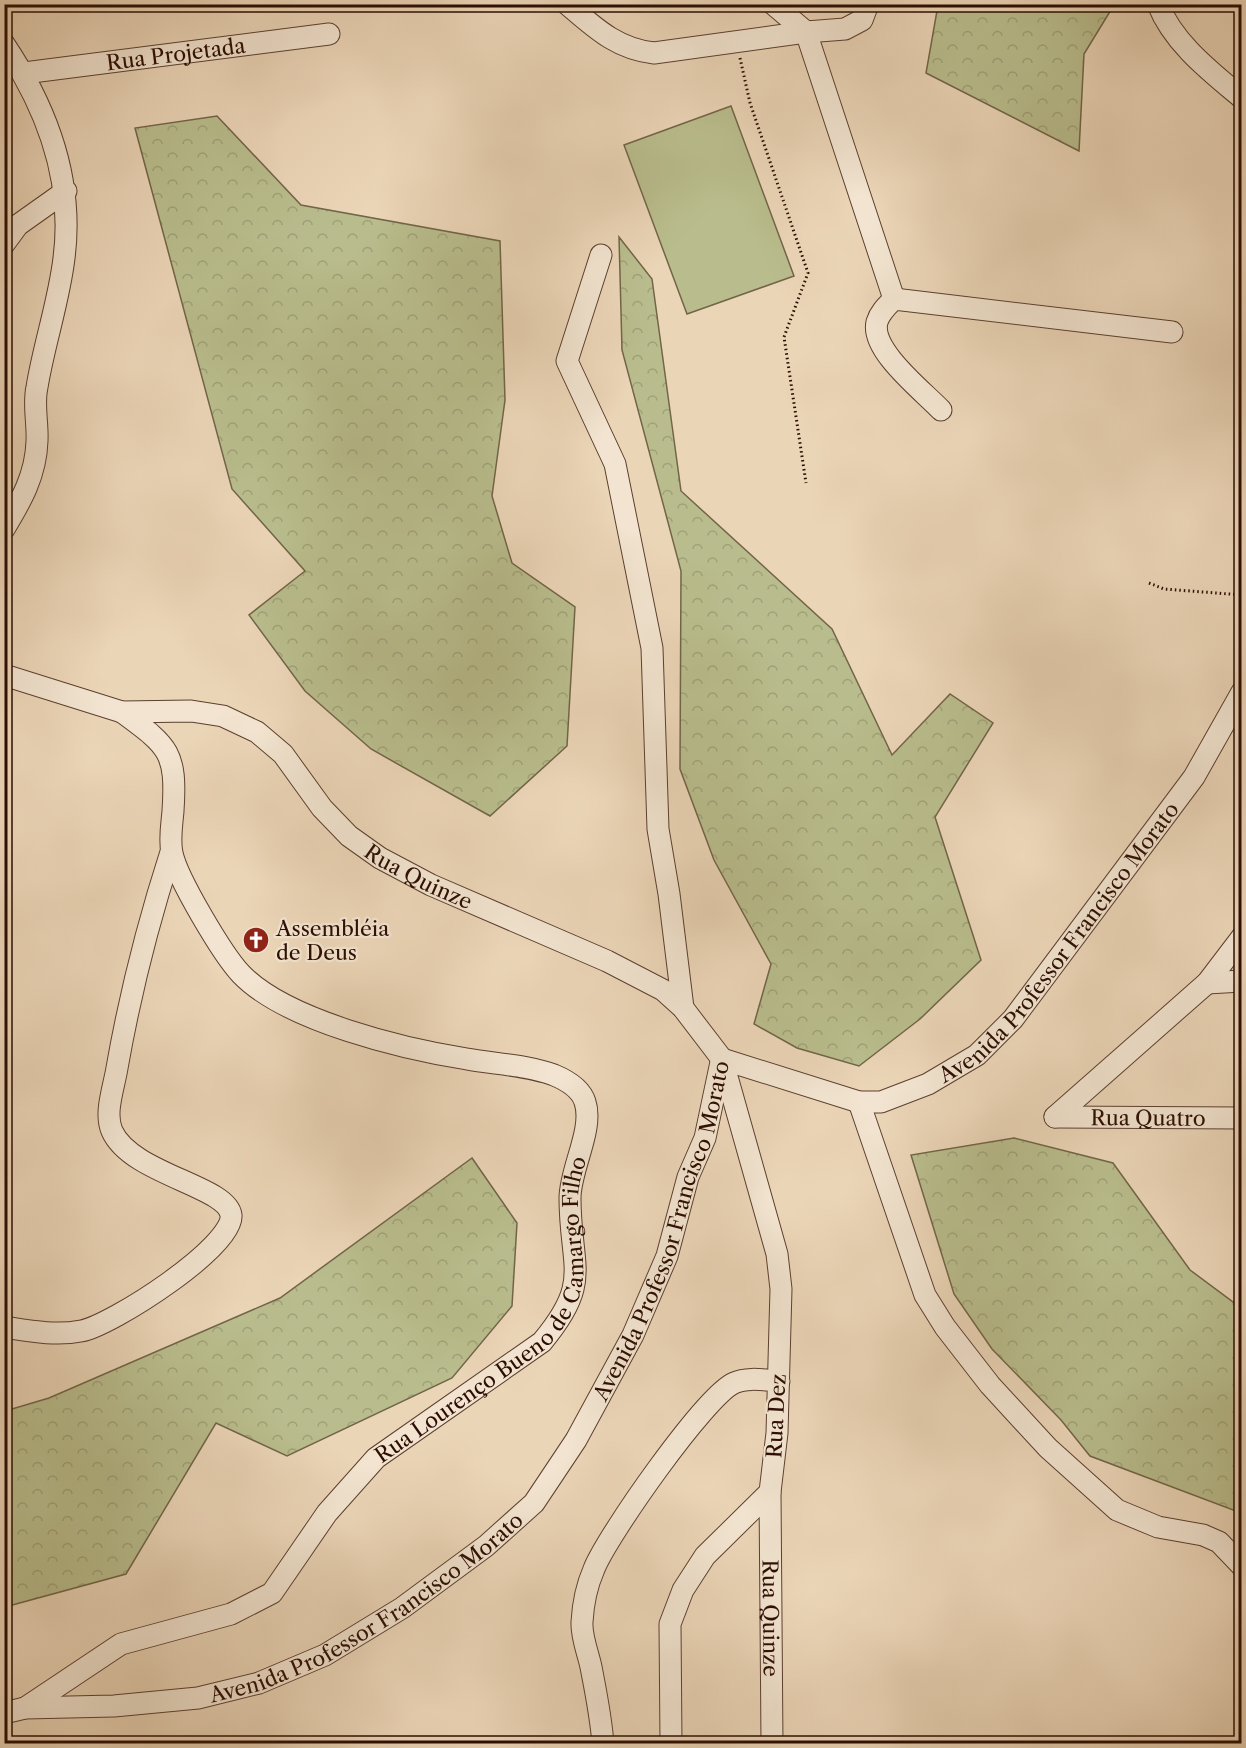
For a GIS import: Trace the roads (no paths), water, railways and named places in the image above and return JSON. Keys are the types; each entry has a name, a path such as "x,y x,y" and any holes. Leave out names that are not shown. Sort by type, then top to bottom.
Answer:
{"street":[{"path":"567,4 604,36 633,51 654,53 806,32 845,29 862,20 868,4"},
{"path":"773,4 806,32 894,299"},
{"path":"1158,4 1180,40 1210,71 1242,98"},
{"name":"Rua Projetada","path":"24,73 329,34"},
{"path":"4,44 24,73 39,101 66,191 68,227 64,260 36,389 34,410 38,439 35,467 24,496 4,529"},
{"path":"4,244 18,225 66,191"},
{"path":"601,255 567,361 615,464 652,648 657,829 669,894 683,1008"},
{"path":"894,299 1172,332"},
{"path":"894,299 881,313 877,323 877,336 885,352 941,410"},
{"path":"4,675 122,712"},
{"name":"Avenida Professor Francisco Morato","path":"15,1711 114,1706 198,1698 259,1683 325,1655 402,1608 486,1546 534,1503 576,1440 633,1335 668,1256 688,1177 705,1138 722,1059 859,1102 881,1102 928,1084 977,1055 1013,1019 1194,777 1242,692"},
{"name":"Rua Quinze","path":"122,712 191,711 223,717 257,732 283,754 322,808 349,836 380,858 431,885 607,961 663,990 683,1008 722,1059"},
{"name":"Rua Lourenço Bueno de Camargo Filho","path":"15,1711 120,1644 231,1614 272,1593 327,1514 376,1458 542,1342 561,1318 572,1297 577,1271 570,1190 586,1120 585,1101 574,1086 553,1075 447,1056 349,1032 275,999 241,975 222,948 177,871 171,852 176,777 169,754 157,738 122,712"},
{"path":"4,1327 55,1334 84,1331 118,1317 210,1251 226,1233 232,1217 228,1206 213,1195 145,1165 125,1149 112,1130 110,1109 129,998 152,911 171,852"},
{"path":"1207,983 1242,937"},
{"path":"1207,983 1242,981"},
{"name":"Rua Quatro","path":"1207,983 1055,1117 1242,1118"},
{"name":"Rua Dez","path":"722,1059 777,1254 780,1289 779,1381 770,1492"},
{"path":"859,1102 925,1295 945,1327 990,1384 1048,1448 1117,1510 1158,1527 1203,1535 1219,1542 1242,1566"},
{"path":"603,1743 600,1709 581,1624 586,1592 594,1568 612,1534 712,1401 732,1384 747,1380 779,1381"},
{"path":"671,1743 670,1624 682,1590 705,1556 770,1492"},
{"name":"Rua Quinze","path":"770,1492 772,1743"}],"place":[{"name":"Assembléia de Deus","path":"256,940"}]}
